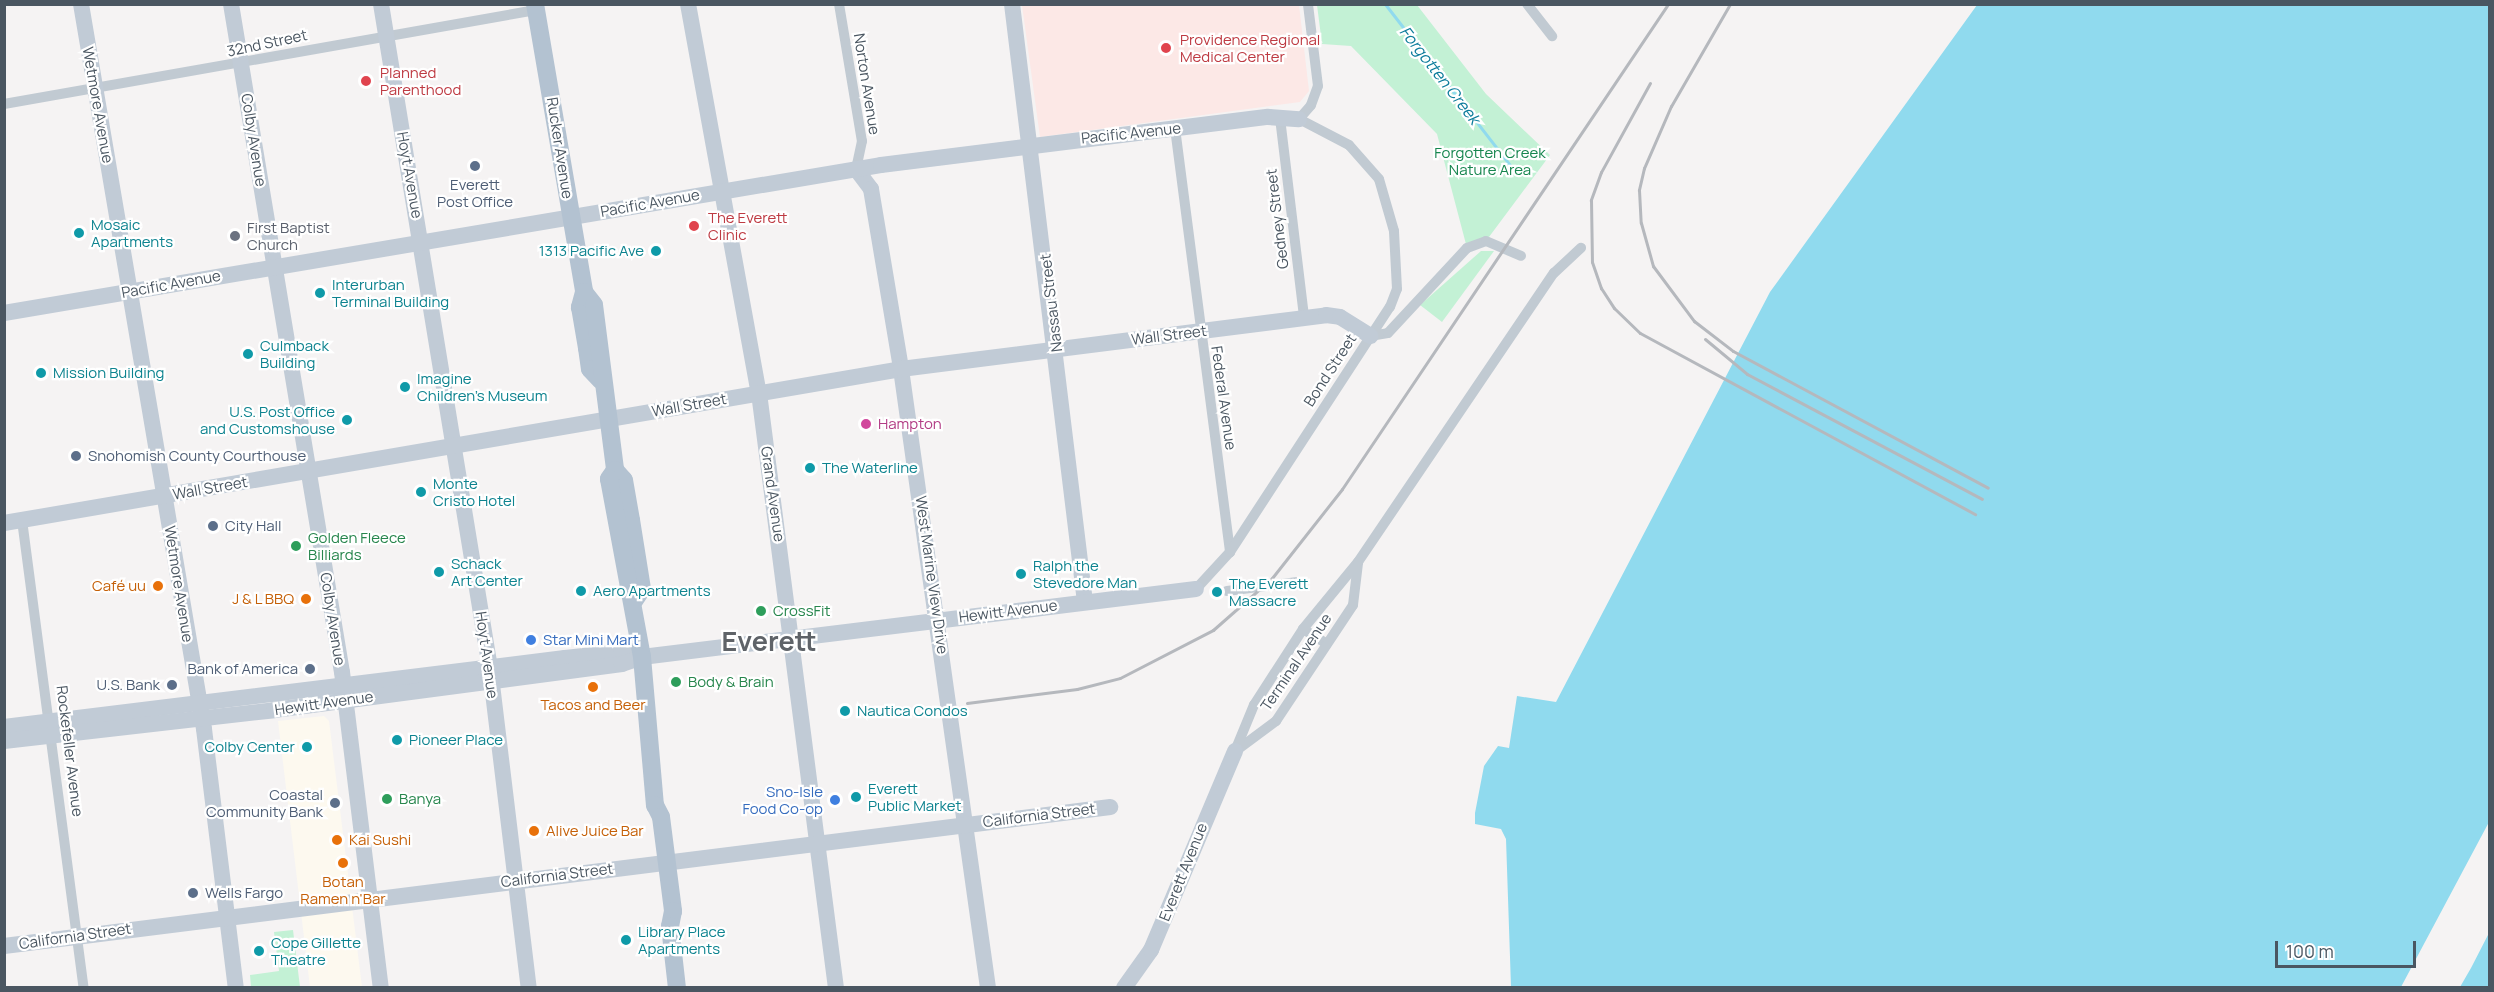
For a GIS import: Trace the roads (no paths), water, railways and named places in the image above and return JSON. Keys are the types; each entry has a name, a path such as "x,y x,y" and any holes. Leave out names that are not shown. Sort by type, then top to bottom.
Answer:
{"main road":[{"name":"Rucker Avenue","path":"536,7 584,292 580,307 590,369 601,381 615,470 624,480 642,589 634,601 648,706 655,717 664,784 666,804 661,817 673,911 670,926 677,987"},
{"name":"Rucker Avenue","path":"673,911 682,926 689,987"}],"street":[{"name":"Wetmore Avenue","path":"81,4 200,711 236,987"},
{"name":"Colby Avenue","path":"231,4 310,470 344,694 381,987"},
{"name":"Hoyt Avenue","path":"381,4 422,242 490,675 530,987"},
{"name":"Grand Avenue","path":"688,4 759,393 820,843 836,987"},
{"name":"Norton Avenue","path":"838,4 862,141 856,168"},
{"name":"Nassau Street","path":"1012,4 1057,350 1085,602"},
{"path":"1308,4 1318,86 1311,105 1299,119 1335,136 1361,156 1379,179 1388,204 1398,259 1397,289 1370,336"},
{"path":"1527,4 1552,36"},
{"name":"32nd Street","path":"4,104 242,65 536,7"},
{"name":"Pacific Avenue","path":"4,313 856,168 1031,144 1175,128 1280,118 1299,119"},
{"name":"Gedney Street","path":"1280,118 1304,318"},
{"name":"Federal Avenue","path":"1175,128 1230,552"},
{"name":"West Marine View Drive","path":"856,168 871,189 901,369 939,620 988,987"},
{"name":"Bond Street","path":"1230,552 1370,336 1388,333 1467,248 1486,241 1521,256"},
{"name":"Terminal Avenue","path":"1235,751 1254,705 1303,629 1358,562 1554,273 1581,248"},
{"name":"Wall Street","path":"4,523 901,369 1304,318 1340,317 1370,336"},
{"name":"Rockefeller Avenue","path":"22,520 52,728 84,987"},
{"path":"1196,589 1230,552"},
{"name":"Terminal Avenue","path":"1235,751 1276,721 1353,605 1358,562"},
{"path":"1227,591 1296,582"},
{"name":"Hewitt Avenue","path":"4,727 52,728 490,675 622,664 642,657 1196,589"},
{"path":"1303,629 1327,644"},
{"name":"Hewitt Avenue","path":"4,741 52,728"},
{"name":"Everett Avenue","path":"1124,987 1151,950 1235,751"},
{"name":"California Street","path":"4,946 370,898 1110,807"}],"water":[{"path":"1977,5 2489,5 2489,822 2401,987 1511,987 1506,839 1501,829 1475,824 1475,813 1484,766 1498,746 1509,748 1517,696 1556,702 1770,292"},
{"path":"2489,933 2489,987 2460,987 2471,968"}],"waterway":[{"name":"Forgotten Creek","path":"1385,4 1517,174"}],"railway":[{"path":"967,703 1077,689 1120,678 1213,630 1272,578 1342,489 1668,4"},
{"path":"1730,4 1671,106 1644,168 1639,190 1641,223 1653,266 1694,321 1733,351 1988,488"},
{"path":"1650,83 1601,172 1591,200 1592,262 1601,288 1614,308 1640,333 1975,514"},
{"path":"1705,339 1747,374 1982,499"}],"place":[{"name":"Providence Regional Medical Center","path":"1166,48"},
{"name":"Planned Parenthood","path":"366,81"},
{"name":"Everett Post Office","path":"475,166"},
{"name":"The Everett Clinic","path":"694,226"},
{"name":"Mosaic Apartments","path":"79,233"},
{"name":"First Baptist Church","path":"235,236"},
{"name":"1313 Pacific Ave","path":"656,251"},
{"name":"Interurban Terminal Building","path":"320,293"},
{"name":"Culmback Building","path":"248,354"},
{"name":"Mission Building","path":"41,373"},
{"name":"Imagine Children's Museum","path":"405,387"},
{"name":"U.S. Post Office and Customshouse","path":"347,420"},
{"name":"Hampton","path":"866,424"},
{"name":"Snohomish County Courthouse","path":"76,456"},
{"name":"The Waterline","path":"810,468"},
{"name":"Monte Cristo Hotel","path":"421,492"},
{"name":"City Hall","path":"213,526"},
{"name":"Golden Fleece Billiards","path":"296,546"},
{"name":"Schack Art Center","path":"439,572"},
{"name":"Ralph the Stevedore Man","path":"1021,574"},
{"name":"Café uu","path":"158,586"},
{"name":"Aero Apartments","path":"581,591"},
{"name":"The Everett Massacre","path":"1217,592"},
{"name":"J & L BBQ","path":"306,599"},
{"name":"CrossFit","path":"761,611"},
{"name":"Star Mini Mart","path":"531,640"},
{"name":"Bank of America","path":"310,669"},
{"name":"Body & Brain","path":"676,682"},
{"name":"U.S. Bank","path":"172,685"},
{"name":"Tacos and Beer","path":"593,687"},
{"name":"Nautica Condos","path":"845,711"},
{"name":"Pioneer Place","path":"397,740"},
{"name":"Colby Center","path":"307,747"},
{"name":"Everett Public Market","path":"856,797"},
{"name":"Banya","path":"387,799"},
{"name":"Sno-Isle Food Co-op","path":"835,800"},
{"name":"Coastal Community Bank","path":"335,803"},
{"name":"Alive Juice Bar","path":"534,831"},
{"name":"Kai Sushi","path":"337,840"},
{"name":"Botan Ramen n'Bar","path":"343,863"},
{"name":"Wells Fargo","path":"193,893"},
{"name":"Library Place Apartments","path":"626,940"},
{"name":"Cope Gillette Theatre","path":"259,951"}],"district":[{"name":"Everett","path":"769,641"}],"park label":[{"name":"Forgotten Creek Nature Area","path":"1490,160"}]}
